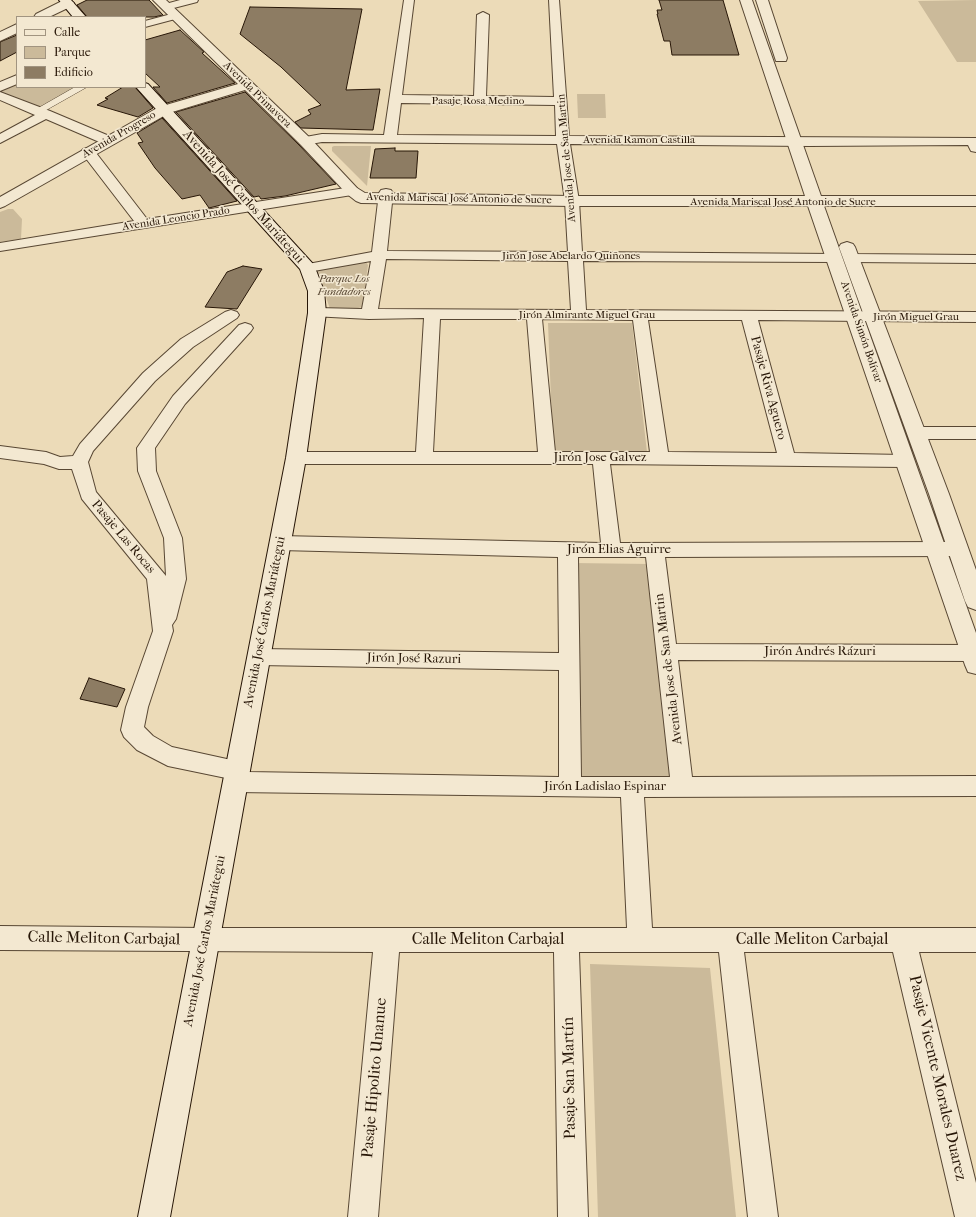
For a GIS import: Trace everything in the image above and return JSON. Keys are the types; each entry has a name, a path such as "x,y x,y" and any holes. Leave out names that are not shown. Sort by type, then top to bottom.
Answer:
{"street":[{"path":"146,23 166,8 193,0"},
{"path":"390,139 409,0"},
{"name":"Avenida Jose de San Martin","path":"554,0 563,140 571,197 579,315"},
{"name":"Avenida Simón Bolívar","path":"746,0 794,142 852,258 864,318 904,461 974,659"},
{"path":"762,0 785,67"},
{"path":"42,16 66,2 79,16"},
{"name":"Avenida Primavera","path":"166,8 305,141 352,191"},
{"path":"480,101 483,15"},
{"path":"0,37 16,29"},
{"path":"758,37 775,37"},
{"path":"0,87 16,79"},
{"name":"Avenida Progreso","path":"0,203 164,110 247,85"},
{"path":"0,139 80,88"},
{"name":"Avenida José Carlos Mariátegui","path":"144,88 308,268 316,291 318,313 296,458 154,1217"},
{"path":"0,96 109,141"},
{"name":"Pasaje Rosa Medino","path":"396,99 561,101"},
{"path":"808,137 815,157"},
{"name":"Avenida Ramon Castilla","path":"305,141 322,138 794,142 808,137 974,144"},
{"path":"88,152 143,224"},
{"name":"Avenida Leoncio Prado","path":"0,247 352,191"},
{"name":"Avenida Mariscal José Antonio de Sucre","path":"352,191 361,198 385,196 571,197 976,194"},
{"path":"369,314 379,255 385,196"},
{"name":"Avenida Mariscal José Antonio de Sucre","path":"822,196 976,202"},
{"name":"Jirón Jose Abelardo Quiñones","path":"308,268 379,255 976,259"},
{"name":"Jirón Almirante Miguel Grau","path":"318,313 864,318"},
{"path":"424,458 432,314"},
{"path":"534,315 546,458"},
{"path":"0,452 46,458 59,462 79,462 86,448 149,377 187,343 231,316"},
{"path":"640,316 660,458"},
{"name":"Pasaje Riva Aguero","path":"749,316 787,459"},
{"name":"Jirón Miguel Grau","path":"864,318 976,317"},
{"name":"Avenida Simón Bolívar","path":"864,318 916,433 976,601"},
{"path":"163,631 176,579 173,538 147,471 146,448 179,400 245,328"},
{"path":"916,433 976,433"},
{"name":"Jirón Jose Galvez","path":"296,458 660,458 904,461"},
{"path":"601,458 611,550"},
{"name":"Pasaje Las Rocas","path":"79,462 88,494 157,577 163,631 137,707 132,730 145,743 168,756 236,776"},
{"name":"Jirón Elias Aguirre","path":"280,543 568,550 958,549"},
{"path":"568,550 570,787"},
{"name":"Avenida Jose de San Martin","path":"655,550 682,787"},
{"name":"Jirón Andrés Rázuri","path":"667,652 974,659"},
{"name":"Jirón José Razuri","path":"258,656 569,662"},
{"name":"Jirón Ladislao Espinar","path":"236,776 570,787 976,786"},
{"path":"632,787 640,940"},
{"name":"Calle Meliton Carbajal","path":"0,938 205,940 976,940"},
{"name":"Pasaje Hipolito Unanue","path":"363,1217 387,940"},
{"name":"Pasaje San Martín","path":"566,940 573,1217"},
{"path":"730,940 763,1217"},
{"name":"Pasaje Vicente Morales Duarez","path":"903,940 970,1217"}],"green space":[{"path":"976,0 976,62 957,62 918,1"},
{"path":"16,83 16,88 77,88 41,107 0,92"},
{"path":"577,94 605,94 606,118 578,118"},
{"path":"371,146 367,186 332,151 332,147"},
{"path":"13,209 22,219 21,239 0,242 0,212"},
{"name":"Parque Los Fundadores","path":"360,261 366,262 368,265 362,307 354,309 330,309 317,270"},
{"path":"548,323 632,323 647,452 553,451"},
{"path":"573,563 650,564 672,779 582,778"},
{"path":"590,964 710,968 736,1217 598,1217"}],"building":[{"path":"87,0 149,0 163,15 154,17 86,16 77,5"},
{"path":"659,0 723,0 739,55 672,55 670,41 664,41 657,14 657,10 662,10"},
{"path":"250,7 362,9 346,90 380,89 373,130 301,128 295,122 311,114 308,110 321,105 281,67 240,34"},
{"path":"180,30 204,52 202,53 235,83 167,103 153,87 160,87 146,74 146,40"},
{"path":"16,35 16,53 0,61 0,42"},
{"path":"121,88 136,88 153,108 138,117 97,105 108,99 105,98"},
{"path":"245,92 336,184 285,196 261,199 259,196 254,197 176,112"},
{"path":"162,118 237,201 209,208 200,195 182,199 155,168 138,143 143,142 137,133"},
{"path":"395,148 395,151 418,151 416,178 370,178 375,149"},
{"path":"243,266 262,269 237,309 205,307 227,272"},
{"path":"89,678 125,689 117,707 80,699"}]}
